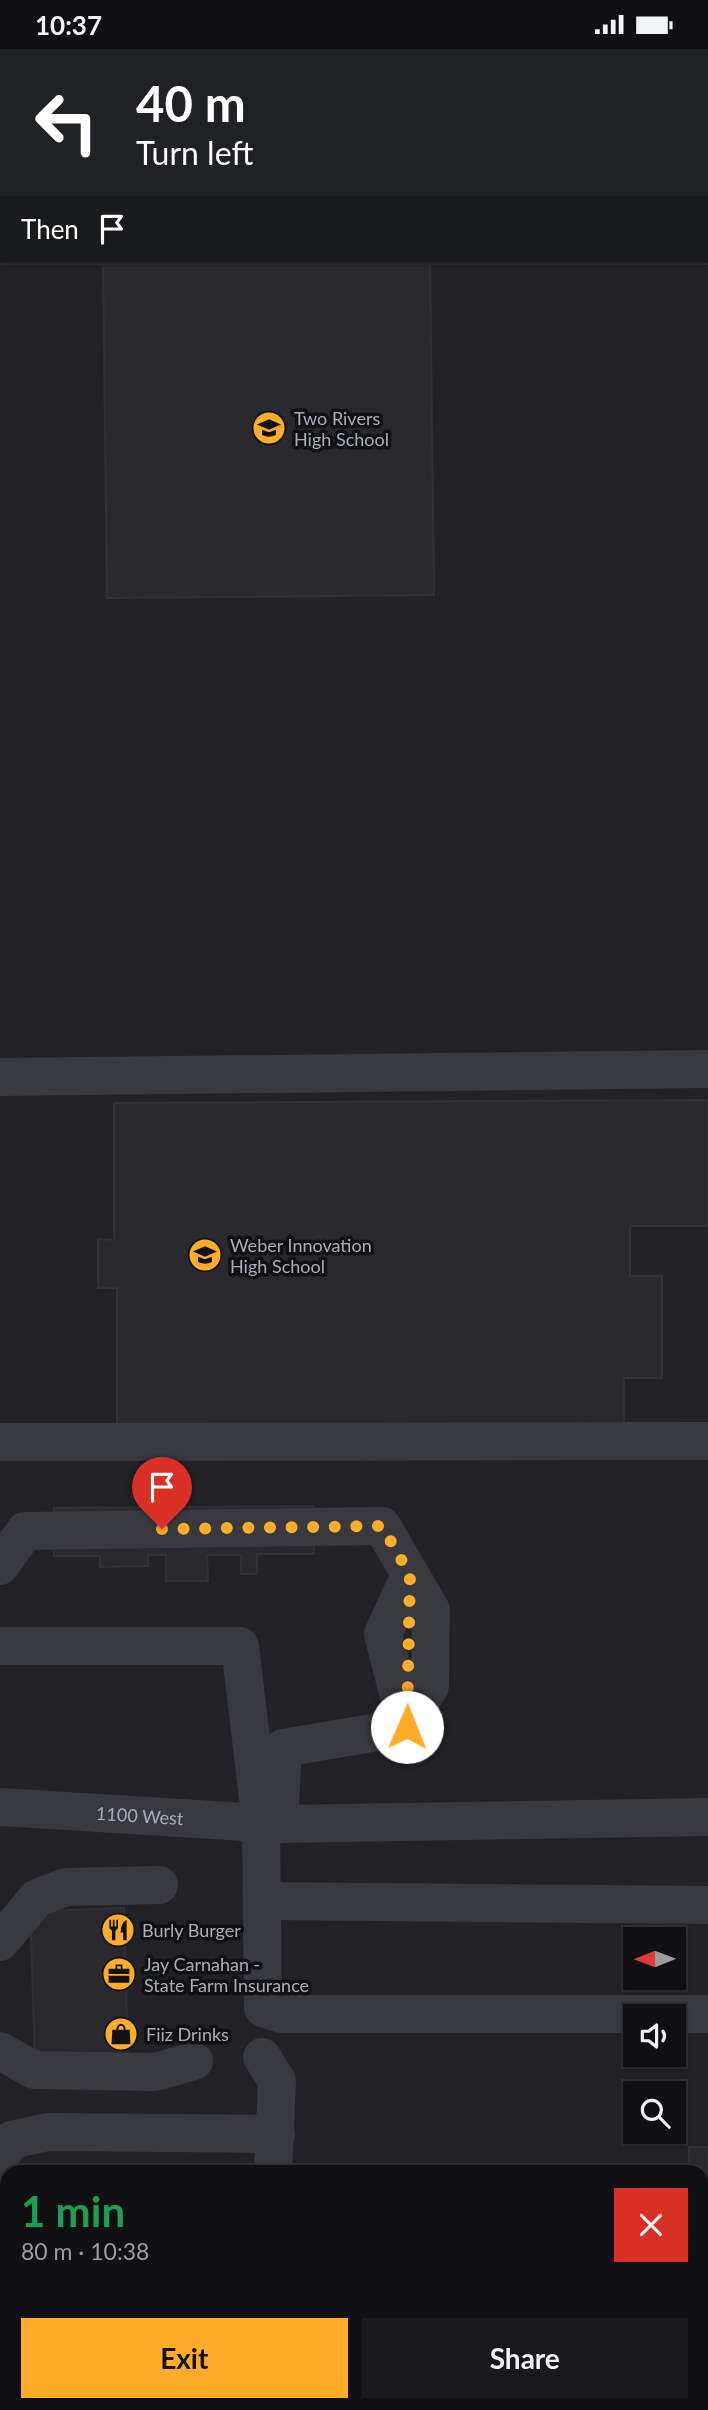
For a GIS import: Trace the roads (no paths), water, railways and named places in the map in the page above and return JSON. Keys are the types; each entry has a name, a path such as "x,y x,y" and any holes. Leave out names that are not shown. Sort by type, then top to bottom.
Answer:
{"street":[{"path":"0,1077 708,1069"},
{"path":"0,1442 708,1441"},
{"path":"0,1566 25,1531 382,1526 410,1575 383,1634 407,1727 283,1748 270,1823 261,1901 263,2008 281,2014 708,2014"},
{"path":"0,1646 240,1646 270,1823"},
{"name":"1100 West","path":"0,1807 270,1823 708,1817"},
{"path":"0,1942 37,1898 66,1887 159,1885"},
{"path":"261,1901 708,1905"},
{"path":"0,2051 34,2070 155,2071 194,2061"},
{"path":"262,2057 277,2081 274,2165"},
{"path":"0,2157 11,2140 48,2132 276,2134"}],"place":[{"name":"Two Rivers High School","path":"269,428"},
{"name":"Weber Innovation High School","path":"205,1255"},
{"name":"Burly Burger","path":"118,1930"},
{"name":"Jay Carnahan - State Farm Insurance","path":"119,1974"},
{"name":"Fiiz Drinks","path":"121,2034"}]}
